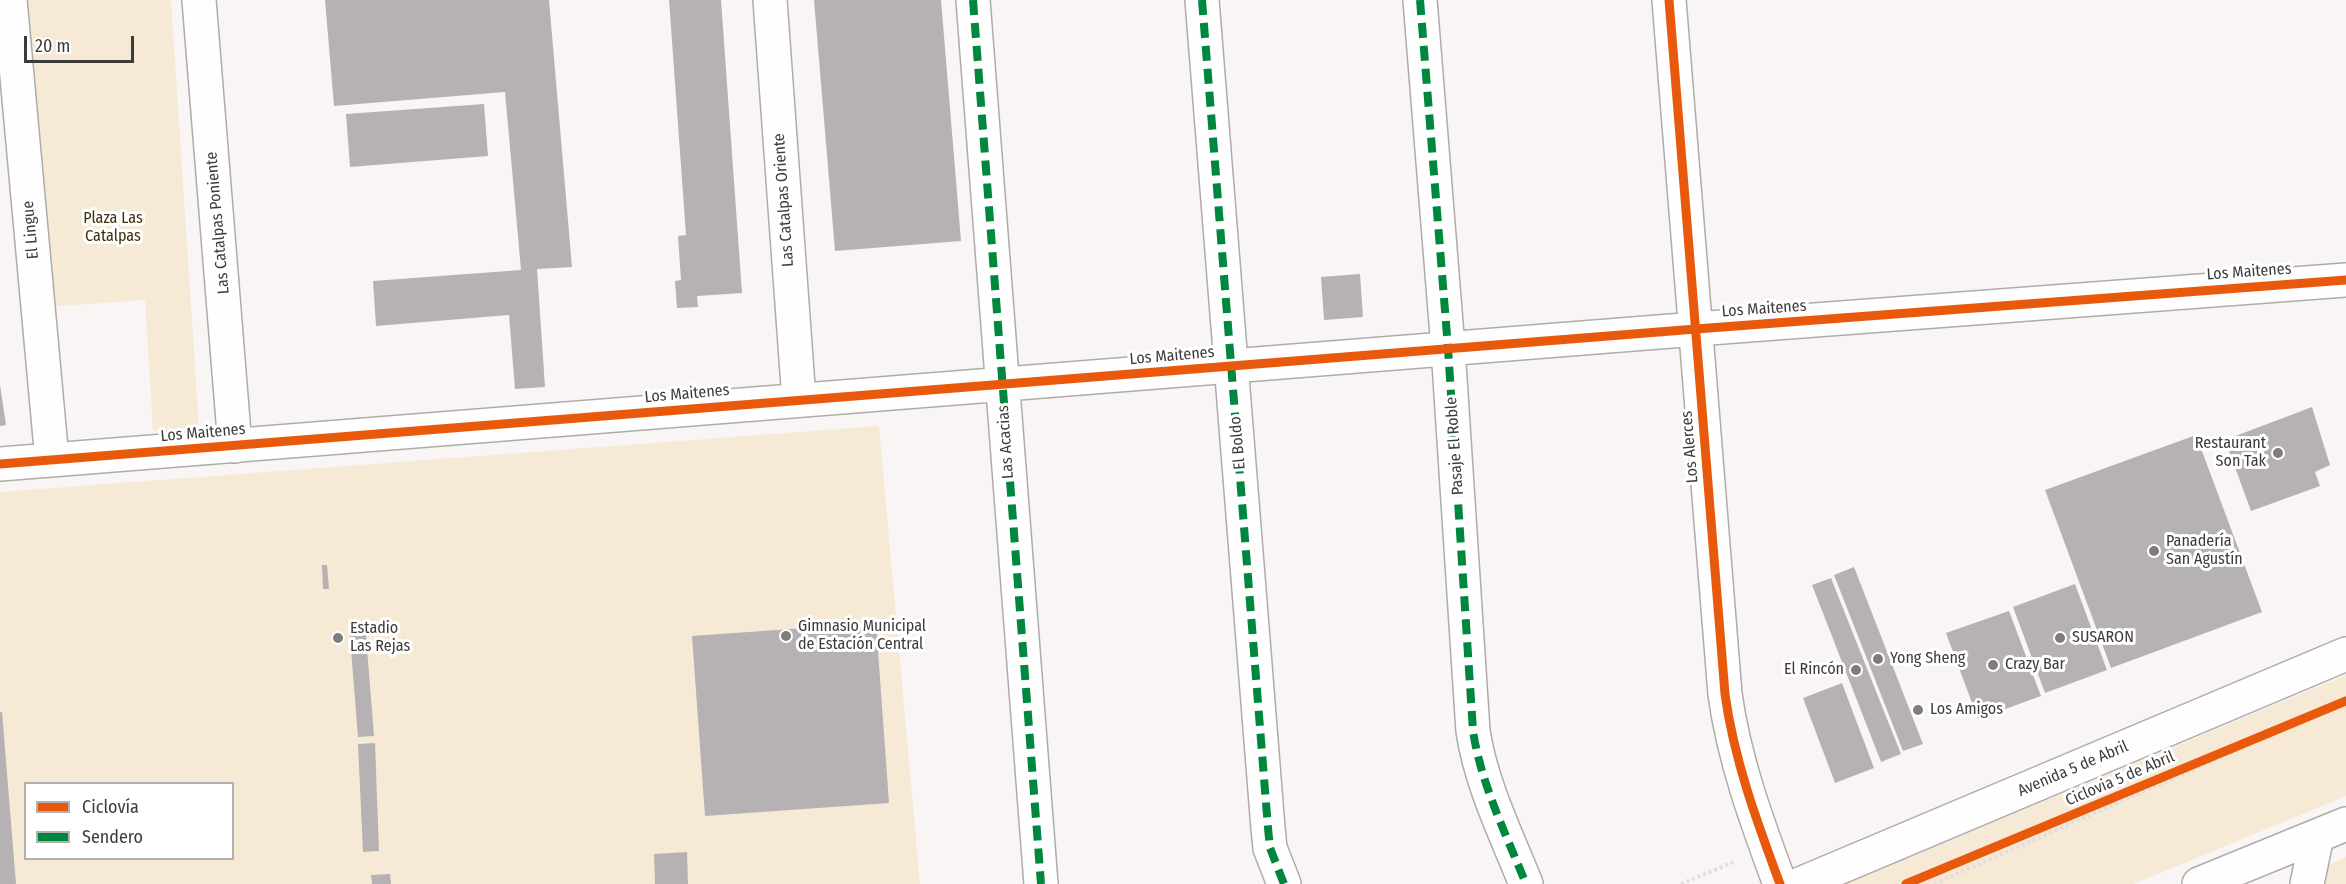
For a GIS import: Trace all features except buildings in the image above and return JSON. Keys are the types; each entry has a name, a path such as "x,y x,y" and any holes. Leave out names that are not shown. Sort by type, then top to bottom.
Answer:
{"street":[{"name":"El Lingue","path":"10,0 51,460"},
{"name":"Las Catalpas Poniente","path":"199,0 236,446"},
{"name":"Las Catalpas Oriente","path":"770,0 799,400"},
{"name":"Las Acacias","path":"973,0 1041,884"},
{"name":"El Boldo","path":"1202,0 1268,828 1270,848 1284,884"},
{"name":"Pasaje El Roble","path":"1420,0 1448,348 1473,731 1484,780 1526,884"},
{"name":"Los Alerces","path":"1669,0 1725,694 1739,766 1780,884"},
{"name":"Los Maitenes","path":"0,464 1448,348 2346,280"},
{"name":"Avenida 5 de Abril","path":"1800,884 2346,654"},
{"path":"2199,884 2331,830"},
{"path":"2307,884 2331,830"}],"path":[{"path":"1934,884 2346,702"},
{"path":"1682,884 1767,848"}],"green space":[{"name":"Plaza Las Catalpas","path":"25,0 171,0 199,428 153,431 145,300 45,307"},
{"name":"Estadio Las Rejas","path":"879,426 920,884 0,884 0,492"},
{"path":"2346,675 2346,796 2134,884 1846,884"},
{"path":"2346,857 2346,884 2322,884 2326,866"}],"marked path":[{"path":"973,0 1041,884"},
{"path":"1202,0 1268,828 1270,848 1284,884"},
{"path":"1420,0 1448,348 1473,731 1488,790 1526,884"}],"cycle path":[{"path":"1669,0 1725,694 1740,767 1780,884"},
{"path":"0,464 1696,329 2346,280"},
{"name":"Ciclovia 5 de Abril","path":"1906,884 2346,701"}],"place":[{"name":"Restaurant Son Tak","path":"2278,453"},
{"name":"Panadería San Agustín","path":"2154,551"},
{"name":"Gimnasio Municipal de Estación Central","path":"786,636"},
{"name":"Estadio Las Rejas","path":"338,638"},
{"name":"SUSARON","path":"2060,638"},
{"name":"Yong Sheng","path":"1878,659"},
{"name":"Crazy Bar","path":"1993,665"},
{"name":"El Rincón","path":"1856,670"},
{"name":"Los Amigos","path":"1918,710"}]}
